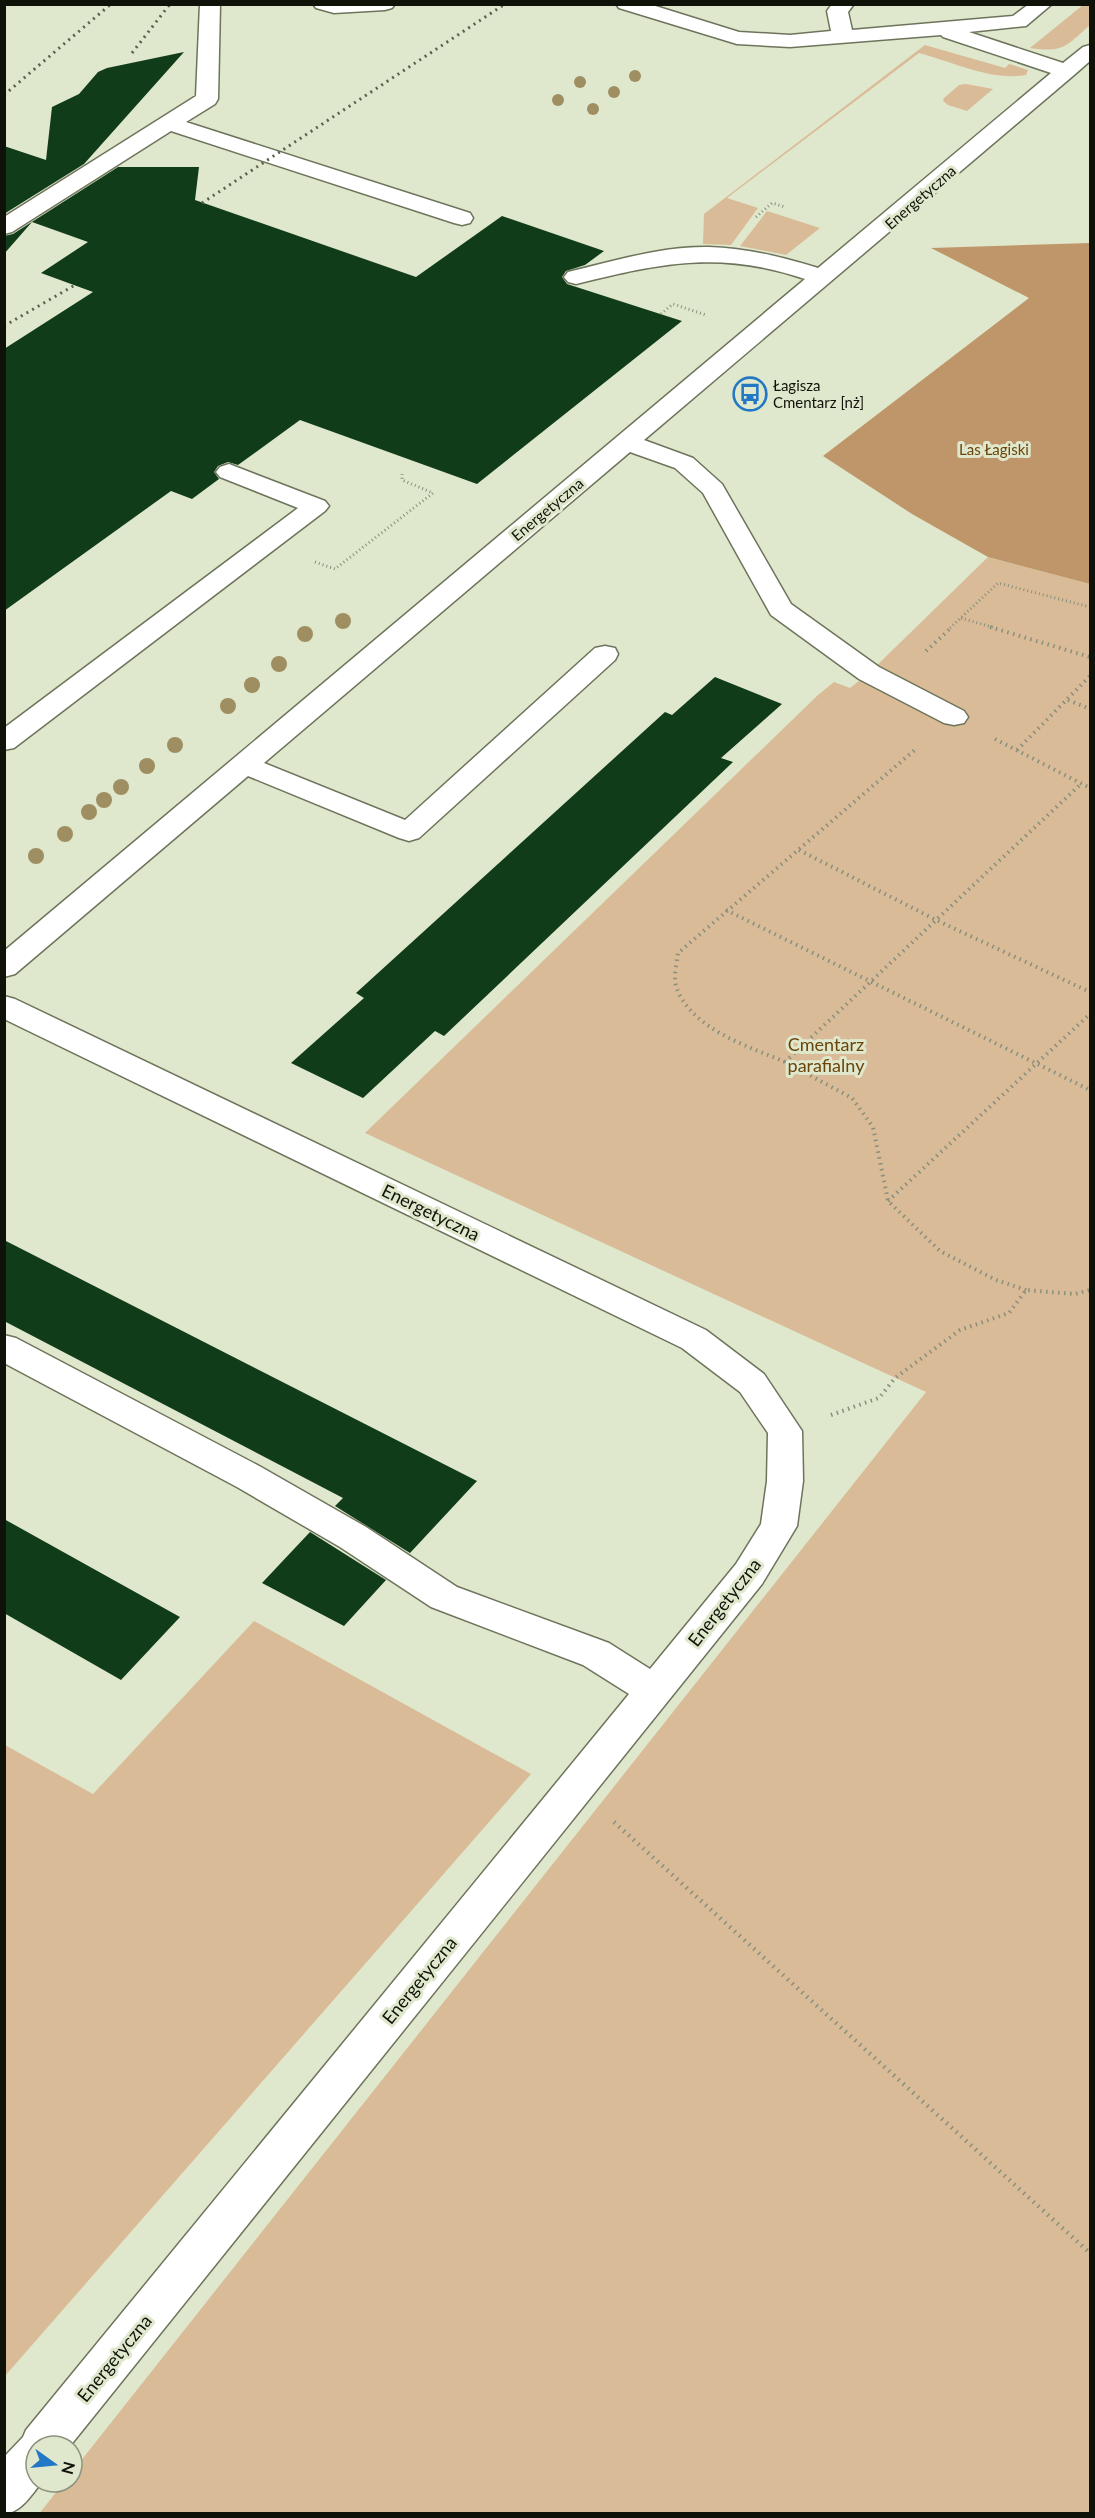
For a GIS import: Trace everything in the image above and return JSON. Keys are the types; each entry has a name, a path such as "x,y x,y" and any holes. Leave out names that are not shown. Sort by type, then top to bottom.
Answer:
{"street":[{"path":"4,227 207,99 210,4"},
{"path":"323,4 334,7 386,4"},
{"path":"626,4 737,38 790,41 1019,22"},
{"path":"843,37 837,10 844,4"},
{"path":"992,47 1042,4"},
{"path":"937,29 1068,71"},
{"name":"Energetyczna","path":"4,967 117,875 244,764 824,278 1090,51"},
{"path":"170,124 462,218"},
{"path":"576,277 649,260 704,254 728,254 794,267 824,278"},
{"path":"628,443 684,463 713,489 780,609 869,673 954,717"},
{"path":"4,742 315,506 229,472"},
{"path":"244,764 409,832 605,654"},
{"name":"Energetyczna","path":"4,1006 694,1340 752,1383 785,1431 784,1481 779,1526 748,1574 52,2434"},
{"path":"4,1347 249,1477 354,1537 444,1597 596,1654 654,1691"},
{"path":"4,2493 24,2469"}],"path":[{"path":"661,314 673,304 716,319"},
{"path":"890,684 998,583 1090,607"},
{"path":"961,618 1090,657"},
{"path":"1017,750 1090,676"},
{"path":"1068,700 1090,709"},
{"path":"1090,788 954,717 678,953 675,985 692,1013 739,1042 785,1062 852,1098 873,1127 888,1201 940,1251 996,1280 1026,1290 1075,1294 1090,1290"},
{"path":"785,1062 1082,783"},
{"path":"799,850 936,920 1090,992"},
{"path":"726,910 1090,1090"},
{"path":"888,1201 962,1136 1090,1014"},
{"path":"879,1398 895,1378 960,1330 1009,1312 1026,1290"},
{"path":"575,1788 1090,2253"}],"green space":[{"path":"1083,5 1090,5 1090,25 1069,43 1058,48 1030,48"},
{"path":"925,45 1005,68 1009,64 1028,70 1026,75 1013,76 986,73 919,53 727,198 758,208 731,245 703,244 704,214"},
{"path":"966,84 993,89 967,111 943,101 959,85"},
{"path":"767,211 820,228 786,255 740,246"},
{"name":"Las Łagiski","path":"1090,243 1090,584 988,557 912,514 823,456 1029,298 931,248"},
{"name":"Cmentarz parafialny","path":"988,557 1090,584 1090,2513 39,2514 55,2494 84,2494 84,2457 926,1392 365,1133 818,695 834,682 850,688 869,673"},
{"path":"254,1621 531,1774 5,2376 5,1745 93,1794"}],"building":[{"path":"184,52 84,164 4,214 4,146 46,160 52,107 79,94 98,72 107,68"},
{"path":"118,167 199,167 195,200 416,277 502,216 604,251 585,265 566,271 562,277 567,284 682,321 477,484 300,420 238,465 228,462 218,466 214,472 219,479 192,499 171,491 4,611 4,349 93,292 41,273 88,242 32,222 4,254 4,236 13,234"},
{"path":"715,677 782,704 721,758 733,762 444,1036 435,1031 363,1098 291,1063 364,998 356,993 665,712 672,715"},
{"path":"4,1240 477,1481 410,1553 335,1506 343,1498 4,1321"},
{"path":"4,1519 180,1617 121,1680 4,1613"},
{"path":"310,1532 386,1580 344,1626 262,1583"}],"railway":[{"path":"4,95 111,4"},
{"path":"132,53 170,4"},
{"path":"202,203 505,4"},
{"path":"4,326 75,285"}],"place":[{"name":"Łagisza Cmentarz [nż]","path":"750,394"}]}
